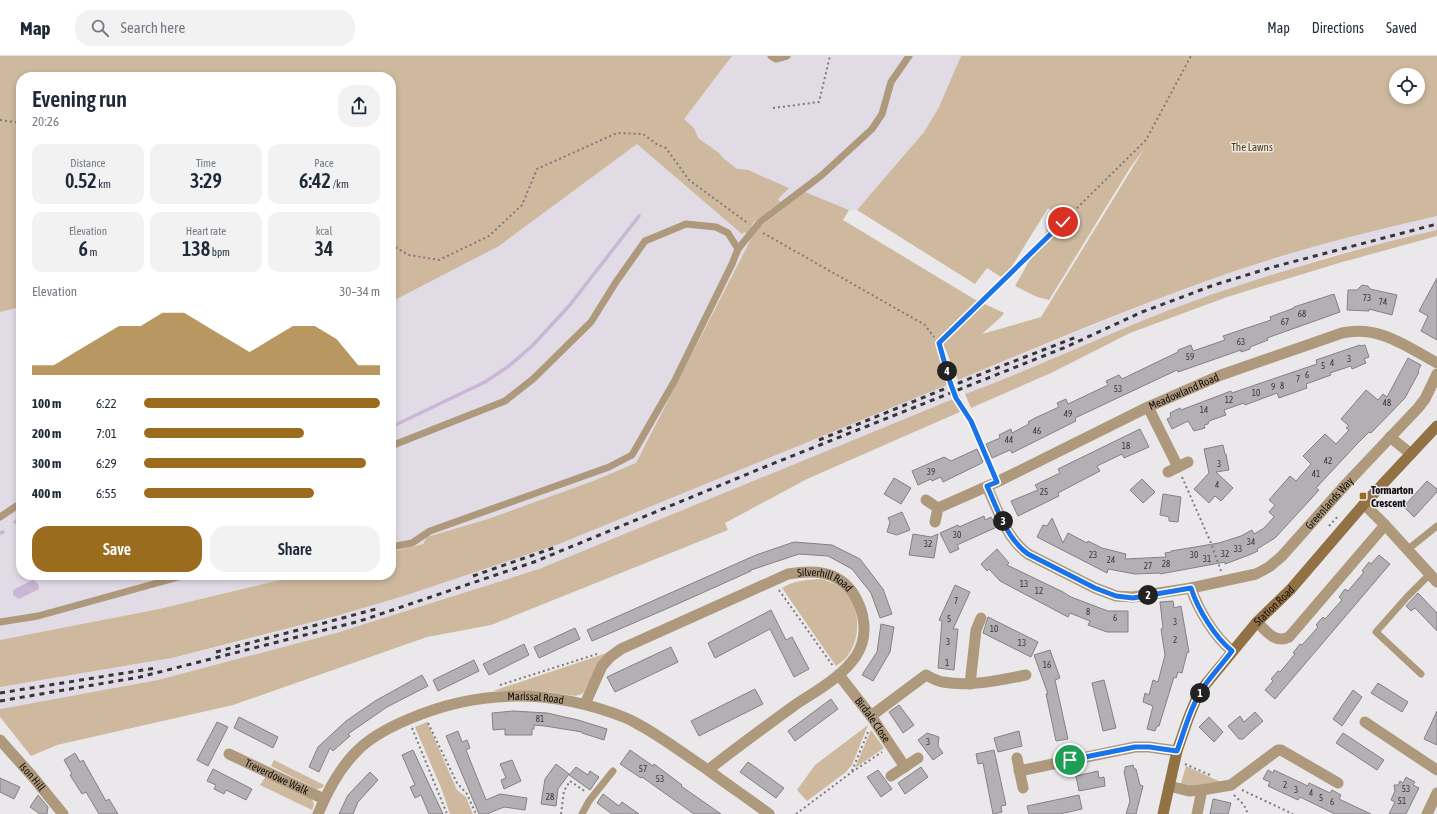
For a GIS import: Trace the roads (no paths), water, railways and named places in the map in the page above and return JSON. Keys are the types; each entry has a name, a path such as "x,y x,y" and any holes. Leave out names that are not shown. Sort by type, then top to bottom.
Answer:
{"main road":[{"name":"Station Road","path":"1163,814 1177,751 1188,719 1197,698 1205,685 1257,622 1291,589 1364,504 1437,426"}],"street":[{"name":"Meadowland Road","path":"938,508 992,484 1148,407 1222,375 1349,332 1376,332 1390,337 1437,363"},
{"name":"Greenlands Way","path":"992,484 1010,537 1019,547 1028,554 1095,588 1116,596 1133,598 1225,582 1256,574 1269,567 1282,556 1418,408 1425,399 1437,374"},
{"path":"1148,407 1178,467"},
{"path":"1390,437 1412,454"},
{"path":"926,500 938,508 935,522"},
{"path":"1364,504 1434,578"},
{"path":"1257,622 1275,638 1285,639 1289,637 1385,525"},
{"name":"Silverhill Road","path":"585,704 602,666 610,657 621,649 788,574 804,571 818,572 837,578 844,582 862,608 864,633 857,655 839,674 708,770"},
{"path":"1191,588 1198,605 1220,640 1232,651"},
{"path":"970,684 976,630 981,618"},
{"name":"Birdale Close","path":"839,674 905,766"},
{"path":"872,718 926,676 943,682 970,684 987,683 1026,675"},
{"name":"Marissal Road","path":"318,814 324,799 344,767 356,752 370,740 392,726 424,712 448,704 508,696 541,696 585,704 628,718 670,743 769,814"},
{"path":"1365,722 1437,770"},
{"name":"Ison Hill","path":"0,740 63,814"},
{"path":"1019,771 1135,747 1149,747 1177,751"},
{"path":"1169,786 1189,791 1231,785 1240,780 1278,750 1281,750 1338,783"},
{"name":"Treverdowe Walk","path":"230,754 324,799"},
{"path":"892,776 918,758"},
{"path":"1017,758 1023,788"},
{"path":"1197,814 1202,790"},
{"path":"1427,814 1437,793"}],"lane":[{"path":"771,56 776,59 787,56"},
{"path":"396,546 412,543 430,531 609,467 632,455 674,382 738,249 760,222 822,175 872,129 882,114 891,82 909,56"},
{"path":"396,444 505,401 534,379 592,322 616,282 645,241 686,224 716,227 728,233 738,249"},
{"path":"939,343 956,398 971,421 992,484"},
{"path":"0,517 16,506"},
{"path":"1407,550 1437,526"},
{"path":"1421,674 1376,632 1407,597 1434,578"},
{"path":"1,620 38,616 168,580"},
{"path":"582,814 589,801 593,798 613,771"}],"waterway":[{"path":"396,425 485,382 509,366 532,346 569,306 639,216"}],"railway":[{"path":"0,701 140,677 360,621 534,562 767,466 1066,347 1142,312 1214,285 1273,267 1437,224"},
{"path":"819,440 1079,336"},
{"path":"473,576 556,547"},
{"path":"216,652 376,609"},
{"path":"0,693 156,668"}],"place":[{"name":"Tormarton Crescent","path":"1363,496"}],"park label":[{"name":"The Lawns","path":"1252,147"}]}
